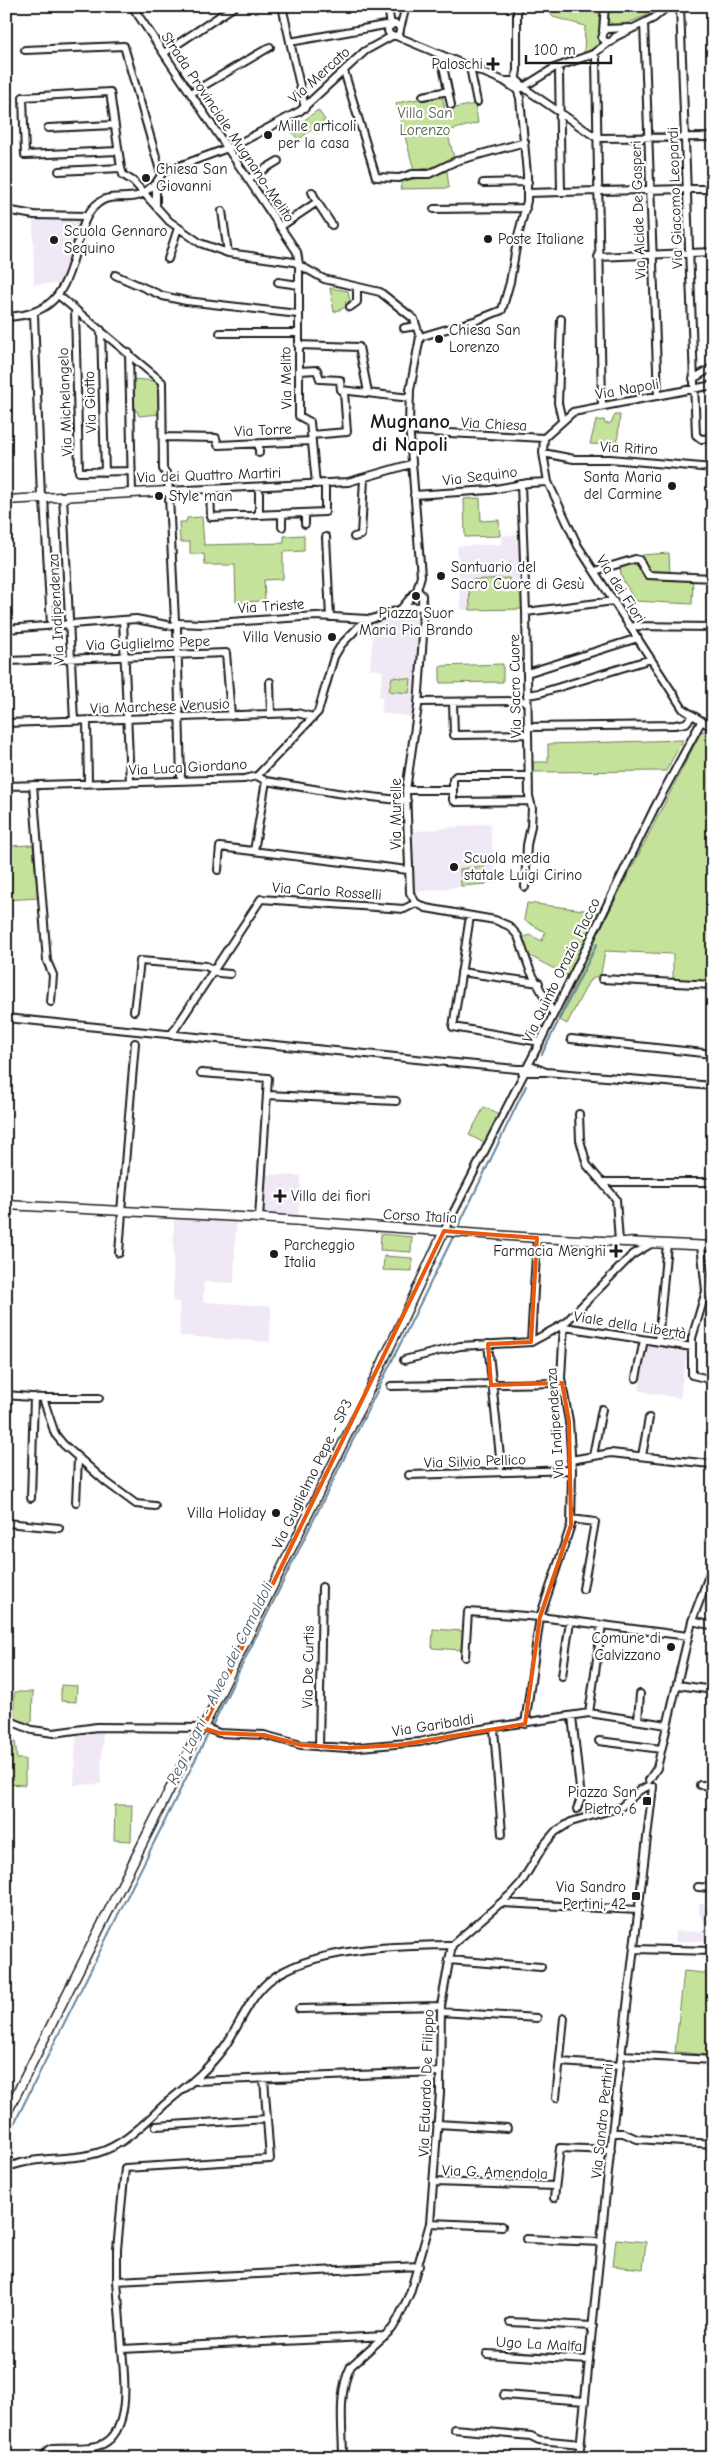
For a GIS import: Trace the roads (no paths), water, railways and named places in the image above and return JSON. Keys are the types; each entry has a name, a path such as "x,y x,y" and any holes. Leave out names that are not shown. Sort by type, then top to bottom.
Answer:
{"street":[{"name":"Strada Provinciale Mugnano-Melito","path":"132,6 297,252 299,264"},
{"path":"164,53 236,6"},
{"path":"282,6 305,108"},
{"path":"388,6 394,30"},
{"path":"394,30 406,6"},
{"path":"517,6 517,70 515,80 516,90 520,98"},
{"path":"516,90 554,68 593,54 609,42 610,32 605,19 605,6"},
{"path":"609,42 602,38 610,32 644,23 668,6"},
{"name":"Via Giacomo Leopardi","path":"680,6 689,189 693,390 697,437 713,438"},
{"name":"Via Alcide De Gasperi","path":"644,23 658,396"},
{"path":"290,42 385,25 412,42 441,56 504,81 516,90"},
{"name":"Via Mercato","path":"161,174 227,148 305,108 373,45 394,30"},
{"path":"6,317 34,314 48,307 58,295 67,280 87,216 92,208 105,199 115,196 134,196 142,193 156,183 161,174 124,46 25,50"},
{"path":"191,94 270,47"},
{"path":"441,56 451,105"},
{"path":"596,58 602,406"},
{"path":"470,68 477,102"},
{"path":"517,70 524,87"},
{"path":"344,72 376,177 399,178 412,174 429,174 456,161 525,142"},
{"path":"559,72 561,192"},
{"path":"504,81 515,80 597,138 713,137"},
{"path":"420,337 477,320 502,310 510,282 528,192 520,98 524,87"},
{"path":"423,96 448,91"},
{"path":"118,151 25,155 23,96 110,92 123,175 133,180 142,193 178,228 200,244 228,253 299,264 318,277 380,292 414,319 420,337 415,356 409,427 422,576 416,590 404,606 393,613 367,619"},
{"path":"48,128 114,125"},
{"path":"248,179 278,161"},
{"path":"59,171 121,168"},
{"path":"483,183 528,182"},
{"path":"156,183 156,206"},
{"path":"528,192 713,189"},
{"path":"312,192 332,225"},
{"path":"280,227 317,202"},
{"path":"434,209 526,208"},
{"path":"6,210 34,214 87,216"},
{"path":"222,210 228,253"},
{"path":"168,259 178,228"},
{"path":"598,257 713,252"},
{"name":"Via Melito","path":"299,264 299,416 309,421 316,484"},
{"path":"115,275 163,296 186,301 298,314"},
{"path":"278,282 299,285"},
{"path":"350,307 357,302 357,287"},
{"path":"58,295 161,380 163,469 167,474 168,491 176,634 181,781"},
{"name":"Via Michelangelo","path":"75,308 80,472 131,471"},
{"path":"34,314 42,497 51,625"},
{"path":"561,319 558,403 562,420"},
{"path":"404,328 416,326"},
{"name":"Via Giotto","path":"101,330 105,472"},
{"path":"220,333 298,333"},
{"path":"298,345 359,347 368,392"},
{"path":"129,353 132,492"},
{"path":"693,379 713,366"},
{"path":"299,371 317,370 320,379 340,380 341,390 344,392 368,392 410,398"},
{"name":"Via Napoli","path":"544,438 573,412 713,385"},
{"name":"Via Torre","path":"162,437 216,438 218,445 259,444 347,433 344,392"},
{"name":"Via Chiesa","path":"409,427 422,433 544,438"},
{"name":"Via dei Fiori","path":"544,438 543,455 548,482 578,546 679,703 692,716 713,728"},
{"path":"259,444 259,453"},
{"name":"Via Ritiro","path":"543,455 713,468"},
{"name":"Via dei Quattro Martiri","path":"6,500 132,492 325,484 364,479 411,466"},
{"path":"354,537 361,535 364,479"},
{"name":"Via Sequino","path":"414,495 490,490 521,484 548,482"},
{"path":"210,490 211,517 325,512 325,484"},
{"name":"Via Sacro Cuore","path":"521,484 526,612 528,776 529,801 532,808 531,826 526,845 525,887"},
{"path":"259,487 259,515"},
{"name":"Via Indipendenza","path":"63,496 74,721"},
{"path":"305,513 305,524"},
{"path":"282,514 282,526"},
{"path":"326,537 330,617"},
{"path":"595,571 635,559 639,560 648,575 713,578"},
{"path":"404,606 423,610 422,595 416,590"},
{"path":"526,612 614,601"},
{"name":"Via Murelle","path":"416,903 410,893 406,790 418,702 423,610"},
{"name":"Via Trieste","path":"6,630 144,619 174,624 330,617 367,619"},
{"name":"Via Luca Giordano","path":"6,786 181,781 257,776 313,717 321,706 334,658 341,645 367,619"},
{"path":"123,620 130,782"},
{"path":"630,626 713,627"},
{"path":"527,672 638,638"},
{"name":"Via Guglielmo Pepe","path":"8,661 226,654 231,716"},
{"path":"418,702 527,698 651,659"},
{"path":"270,682 271,714"},
{"path":"453,702 454,735 675,725 686,723 692,716"},
{"name":"Via Marchese Venusio","path":"6,723 302,713 313,717"},
{"path":"86,721 88,783"},
{"name":"Via Quinto Orazio Flacco","path":"444,1231 540,1042 649,819 701,722"},
{"path":"257,776 266,780 336,793 407,801"},
{"path":"528,776 456,776 453,779 453,800 456,802 529,801"},
{"path":"254,851 266,780"},
{"path":"34,785 46,958 53,975 51,1002"},
{"path":"406,790 453,790"},
{"path":"218,870 220,847 408,870"},
{"name":"Via Carlo Rosselli","path":"171,1034 261,899 404,909 416,903"},
{"path":"416,903 442,912 501,921 513,930 518,936 527,962 553,1013"},
{"path":"470,916 453,1028 540,1042"},
{"path":"134,1011 140,961 206,966 213,970 230,974"},
{"path":"462,972 538,983"},
{"path":"602,979 713,985"},
{"path":"6,1018 517,1069 527,1066 541,1071 713,1086"},
{"path":"571,1038 713,1054"},
{"path":"119,1253 135,1043"},
{"path":"533,1054 541,1071"},
{"path":"517,1069 524,1074 541,1071"},
{"path":"201,1073 268,1078 259,1218"},
{"path":"267,1095 396,1101"},
{"path":"579,1114 582,1153 592,1173 603,1182 616,1199 619,1242"},
{"path":"603,1182 713,1182"},
{"name":"Corso Italia","path":"6,1205 259,1218 537,1238 713,1246"},
{"name":"Via Guglielmo Pepe - SP3","path":"6,2115 196,1737 205,1728 380,1368 444,1231"},
{"path":"531,1342 537,1238"},
{"path":"404,1360 460,1346 531,1342 564,1325 632,1255 651,1244"},
{"path":"658,1342 667,1244"},
{"path":"701,1245 706,1291 697,1314 692,1347 692,1375 713,1380"},
{"name":"Via Indipendenza","path":"525,1724 540,1617 561,1558 571,1519 572,1470 569,1421 562,1383 564,1325"},
{"name":"Viale della Libertà","path":"564,1325 692,1347"},
{"path":"636,1378 644,1340"},
{"path":"488,1344 501,1466"},
{"path":"391,1386 562,1383"},
{"path":"6,1395 43,1398 99,1398"},
{"path":"30,1498 34,1397"},
{"path":"43,1398 55,1434 78,1458 136,1504 155,1506"},
{"path":"593,1456 602,1410"},
{"path":"642,1456 649,1418"},
{"path":"571,1460 611,1454 710,1464"},
{"path":"76,1502 78,1458"},
{"name":"Via Silvio Pellico","path":"409,1475 572,1470"},
{"path":"571,1519 595,1522 583,1589"},
{"path":"6,1523 59,1528"},
{"name":"Via Sandro Pertini","path":"579,2458 650,1784 655,1773 678,1685 692,1621 713,1564"},
{"name":"Via De Curtis","path":"319,1747 322,1586"},
{"path":"465,1657 468,1612 540,1617 688,1636"},
{"path":"562,1676 570,1621"},
{"path":"692,1621 713,1626"},
{"path":"589,1713 602,1625"},
{"path":"678,1685 713,1690"},
{"path":"638,1720 640,1694"},
{"name":"Via Garibaldi","path":"205,1728 219,1733 264,1736 301,1746 319,1747 399,1745 461,1732 494,1729 589,1713 667,1725"},
{"path":"572,1716 581,1798 577,1810"},
{"path":"6,1719 32,1730 54,1732 97,1727 205,1728"},
{"path":"494,1729 502,1834"},
{"path":"599,1741 661,1748"},
{"path":"6,2168 27,2160 77,2158 106,2150 128,2137 196,2081 225,2046 249,2004 269,1982 281,1974 308,1962 354,1951 398,1946 452,1945 502,1903 521,1883 544,1845 555,1832 578,1819 621,1807 640,1790 650,1784"},
{"path":"700,1784 713,1785"},
{"path":"698,1887 713,1888"},
{"path":"502,1903 638,1910"},
{"name":"Via Eduardo De Filippo","path":"343,2458 343,2403 347,2374 351,2366 385,2336 398,2319 419,2266 430,2223 440,2072 441,2009 452,1945"},
{"path":"634,1949 713,1951"},
{"path":"448,1960 541,1967"},
{"path":"299,2009 441,2009 536,2018"},
{"path":"556,2098 564,2018"},
{"path":"622,2055 713,2060"},
{"path":"560,2062 620,2066"},
{"path":"196,2081 440,2072"},
{"path":"44,2458 48,2450 52,2448 98,2446 108,2441 116,2428 124,2406 117,2249 125,2168 270,2159 264,2079"},
{"path":"156,2126 267,2119"},
{"path":"437,2124 507,2128"},
{"path":"612,2133 623,2133 637,2139 713,2144"},
{"name":"Via G. Amendola","path":"554,2198 560,2148 611,2150"},
{"name":"Via G. Amendola","path":"434,2182 555,2186"},
{"path":"430,2223 502,2226"},
{"path":"526,2239 601,2242"},
{"path":"118,2281 419,2266"},
{"path":"510,2322 593,2326"},
{"path":"122,2349 385,2336"},
{"name":"Ugo La Malfa","path":"487,2354 589,2360"},
{"path":"504,2395 585,2401"},
{"path":"454,2429 580,2444"}],"waterway":[{"name":"Regi Lagni - Alveo dei Camaldoli","path":"542,1054 597,944"},
{"name":"Regi Lagni - Alveo dei Camaldoli","path":"459,1225 526,1086"},
{"name":"Regi Lagni - Alveo dei Camaldoli","path":"211,1728 453,1237"},
{"name":"Regi Lagni - Alveo dei Camaldoli","path":"6,2140 209,1732"}],"place":[{"name":"Paloschi","path":"493,64"},
{"name":"Mille articoli per la casa","path":"268,135"},
{"name":"Chiesa San Giovanni","path":"146,178"},
{"name":"Poste Italiane","path":"488,239"},
{"name":"Scuola Gennaro Sequino","path":"54,240"},
{"name":"Chiesa San Lorenzo","path":"439,339"},
{"name":"Santa Maria del Carmine","path":"672,486"},
{"name":"Style man","path":"159,496"},
{"name":"Santuario del Sacro Cuore di Gesù","path":"441,576"},
{"name":"Piazza Suor Maria Pia Brando","path":"416,596"},
{"name":"Villa Venusio","path":"332,637"},
{"name":"Scuola media statale Luigi Cirino","path":"454,867"},
{"name":"Villa dei fiori","path":"280,1196"},
{"name":"Farmacia Menghi","path":"616,1251"},
{"name":"Parcheggio Italia","path":"274,1254"},
{"name":"Villa Holiday","path":"276,1513"},
{"name":"Comune di Calvizzano","path":"671,1647"},
{"name":"Piazza San Pietro, 6","path":"647,1801"},
{"name":"Via Sandro Pertini, 42","path":"636,1896"}],"district":[{"name":"Mugnano di Napoli","path":"410,432"}],"park label":[{"name":"Villa San Lorenzo","path":"425,122"}]}
